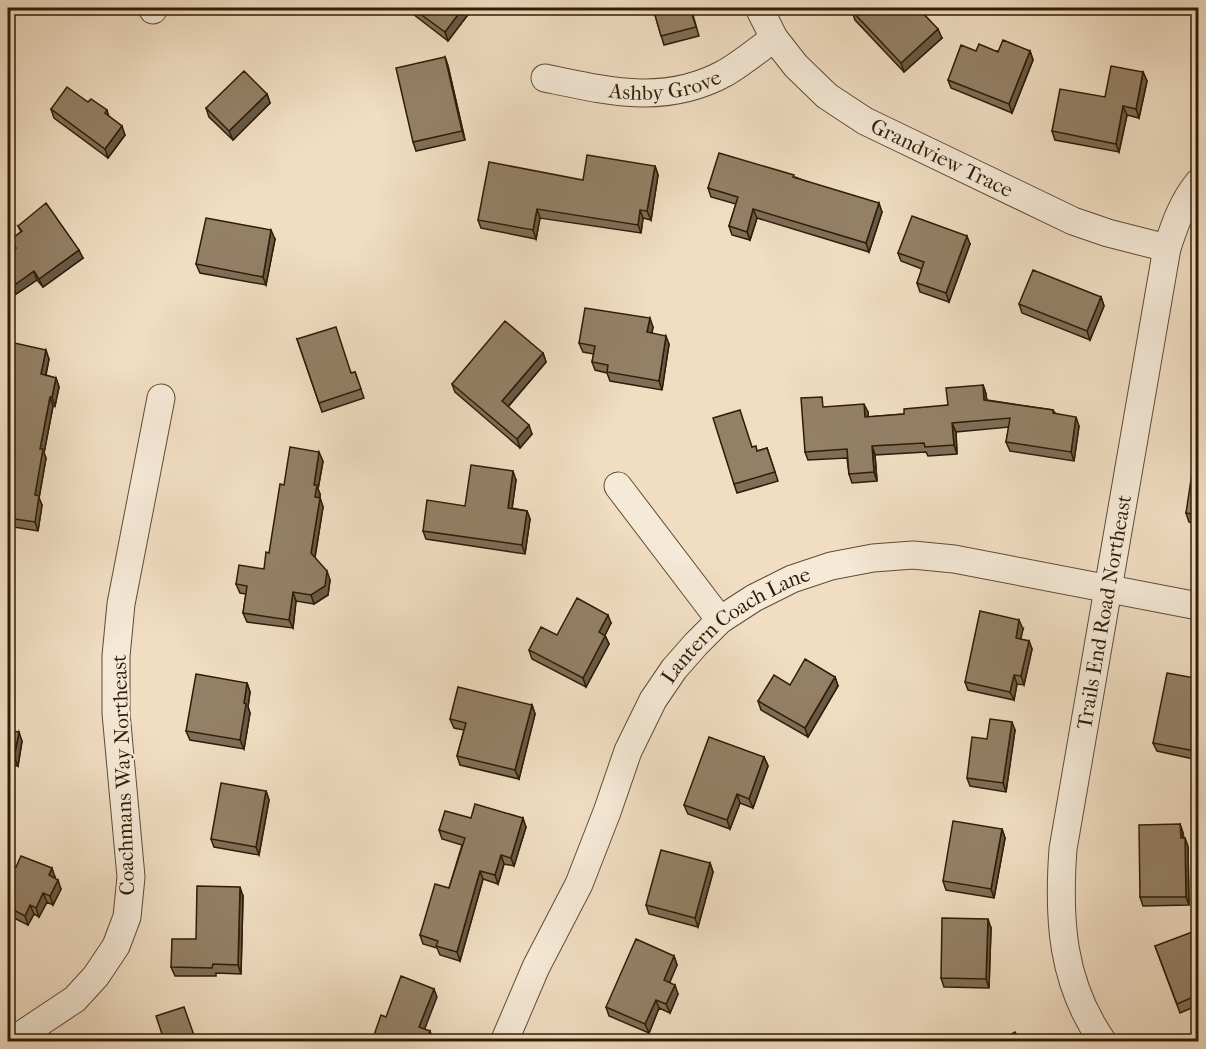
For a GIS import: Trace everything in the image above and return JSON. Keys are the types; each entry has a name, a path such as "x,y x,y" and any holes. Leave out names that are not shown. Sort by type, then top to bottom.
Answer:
{"street":[{"name":"Grandview Trace","path":"759,8 774,38 796,66 827,96 865,121 1073,221 1108,233 1167,248"},
{"name":"Ashby Grove","path":"545,78 600,90 644,95 678,91 725,73 774,38"},
{"name":"Trails End Road Northeast","path":"1103,1041 1078,996 1067,965 1061,928 1060,892 1064,849 1167,248 1178,215 1198,183"},
{"name":"Coachmans Way Northeast","path":"15,1034 75,999 96,976 116,946 127,917 131,877 116,713 116,656 121,604 161,398"},
{"path":"618,486 720,620"},
{"name":"Lantern Coach Lane","path":"504,1041 536,967 579,884 628,751 653,700 674,669 720,620 754,598 792,579 831,566 873,558 913,555 954,559 1198,606"}],"building":[{"path":"412,8 463,8 445,32"},
{"path":"653,8 690,8 696,27 661,36"},
{"path":"856,8 918,8 938,29 901,63 852,11"},
{"path":"1003,40 1030,51 1009,104 948,80 961,45 976,51 979,44 998,52"},
{"path":"445,57 462,131 413,142 396,68"},
{"path":"1111,66 1143,72 1136,109 1123,106 1116,144 1052,131 1060,89 1105,97"},
{"path":"244,71 267,94 229,131 206,108"},
{"path":"67,87 88,102 91,99 107,110 105,113 122,126 105,149 51,109"},
{"path":"719,153 879,203 866,243 753,209 747,232 729,226 738,197 708,188"},
{"path":"587,155 655,166 647,211 640,210 638,225 537,209 533,230 478,220 489,162 583,180"},
{"path":"46,203 79,250 39,279 34,271 13,286 8,278 8,254 16,248 10,240 22,231 18,226"},
{"path":"912,216 967,236 946,293 917,283 924,262 898,253"},
{"path":"206,218 271,230 263,277 196,264"},
{"path":"1033,270 1101,297 1087,331 1019,304"},
{"path":"585,308 650,318 647,332 666,336 659,381 607,372 608,365 592,362 595,346 579,343"},
{"path":"505,321 543,353 502,401 529,425 517,439 452,384"},
{"path":"336,327 351,373 355,372 361,389 319,403 297,339"},
{"path":"10,342 46,350 41,374 56,378 40,449 43,449 35,495 39,496 35,522 8,518 8,391 10,379 8,378 8,351"},
{"path":"983,385 984,400 1053,410 1053,413 1076,417 1071,452 1006,442 1010,418 952,423 954,445 925,447 924,443 872,446 874,472 849,474 847,449 805,452 801,398 822,397 823,407 864,404 865,417 904,414 904,409 948,405 946,388"},
{"path":"740,410 752,447 756,446 757,451 767,448 775,472 734,484 713,418"},
{"path":"290,447 319,452 314,485 317,485 315,497 320,498 311,553 327,571 325,586 311,595 293,592 289,620 243,613 247,586 236,584 239,565 264,569 266,552 269,553 280,484 284,485"},
{"path":"471,465 513,471 508,508 527,511 522,545 423,531 427,500 465,506"},
{"path":"1192,473 1198,474 1198,515 1186,513"},
{"path":"577,598 608,615 599,632 605,636 583,678 529,650 541,627 557,635"},
{"path":"980,611 1019,620 1016,638 1029,641 1021,676 1014,675 1010,692 965,682"},
{"path":"805,659 835,677 805,728 758,701 774,675 790,685"},
{"path":"1167,673 1195,678 1191,695 1198,697 1198,733 1195,751 1153,743"},
{"path":"196,674 247,683 240,740 186,731"},
{"path":"458,687 532,705 515,770 457,756 466,723 450,719"},
{"path":"8,688 11,689 8,705"},
{"path":"990,719 1012,722 1003,783 967,778 972,737 987,739"},
{"path":"8,730 19,732 14,757 8,756"},
{"path":"709,737 764,757 749,799 737,794 727,820 684,805"},
{"path":"221,783 266,791 256,847 211,839"},
{"path":"475,804 523,818 511,858 501,855 495,875 480,871 457,952 436,946 438,941 420,935 435,884 449,888 465,838 439,830 445,811 471,818"},
{"path":"953,821 1002,829 991,889 943,881"},
{"path":"1180,824 1181,838 1185,838 1186,897 1140,897 1139,825"},
{"path":"661,850 710,863 695,918 646,905"},
{"path":"21,856 52,868 49,875 58,880 50,896 43,893 36,908 30,905 25,916 8,907 8,864 16,867"},
{"path":"197,886 240,887 238,965 213,964 212,968 171,967 172,939 196,939"},
{"path":"942,918 988,919 986,979 941,978"},
{"path":"1195,931 1198,939 1198,1008 1191,998 1177,1004 1155,946"},
{"path":"636,939 674,956 664,980 675,985 666,1004 656,1000 645,1024 606,1007"},
{"path":"401,976 434,989 419,1027 430,1031 426,1041 381,1041 373,1038 381,1015 386,1017"},
{"path":"184,1007 196,1041 139,1041 162,1034 156,1016"},
{"path":"1015,1032 1020,1041 999,1041"}]}
